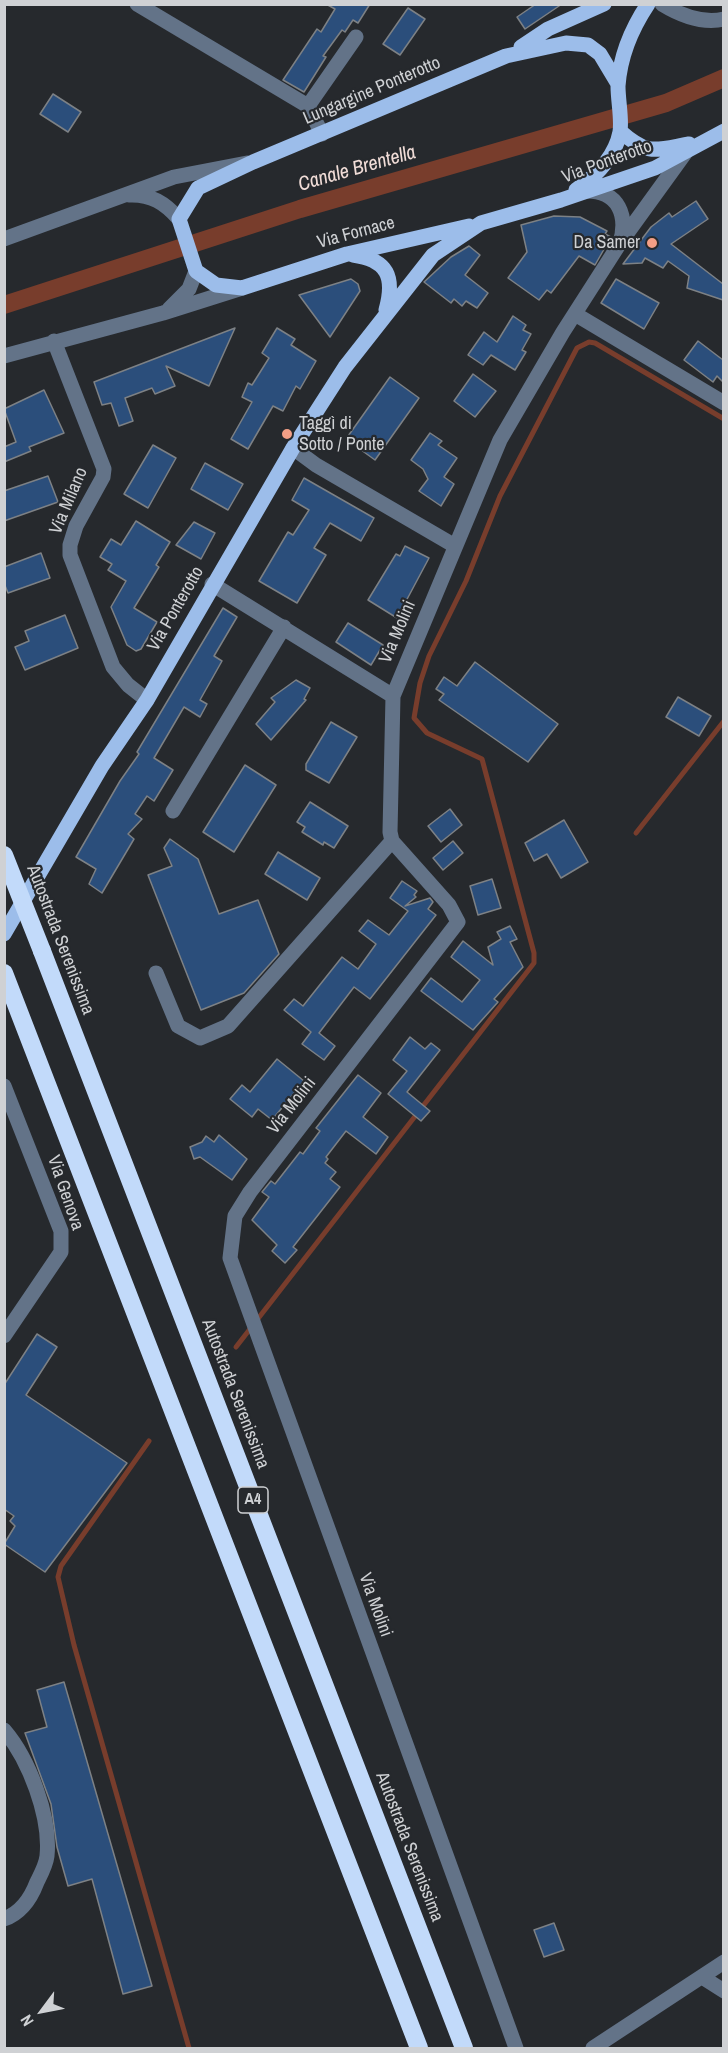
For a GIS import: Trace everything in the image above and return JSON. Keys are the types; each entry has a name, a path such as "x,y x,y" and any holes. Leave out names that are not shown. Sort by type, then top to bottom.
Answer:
{"highway":[{"name":"Autostrada Serenissima","path":"4,855 464,2049"},
{"name":"A4","path":"4,973 419,2049"}],"main road":[{"name":"Lungargine Ponterotto","path":"181,223 198,188 253,162 506,56 549,29 604,4"},
{"path":"618,86 628,40 648,4"},
{"name":"Lungargine Ponterotto","path":"506,56 566,43 588,45 600,54 618,86"},
{"name":"Via Ponterotto","path":"561,200 591,179 607,162 620,130 618,86"},
{"name":"Via Ponterotto","path":"620,130 643,149 655,150 694,145"},
{"name":"Via Ponterotto","path":"6,931 102,766 147,700 212,584 293,448 345,367 433,255 481,223 561,200 655,168 723,131"},
{"path":"181,223 195,268"},
{"name":"Via Fornace","path":"195,268 216,285 242,288 347,254 481,223"},
{"name":"Via Ponterotto","path":"347,254 373,259 385,270 391,286 385,314"}],"street":[{"path":"137,4 308,106 322,134"},
{"path":"662,4 691,18 715,21 723,19"},
{"path":"308,106 356,37"},
{"name":"Via Molini","path":"516,2049 230,1258 235,1216 250,1192 458,922 449,905 392,841 390,832 393,696 500,440 620,243 694,145"},
{"name":"Lungargine Ponterotto","path":"4,239 174,177 253,162"},
{"name":"Via Molini","path":"587,191 604,193 620,208 624,222 620,243"},
{"name":"Lungargine Ponterotto","path":"126,195 144,194 164,204 181,223"},
{"name":"Via Fornace","path":"162,314 189,289 195,268"},
{"name":"Via Fornace","path":"4,356 162,314 242,288"},
{"path":"575,314 723,402"},
{"name":"Via Milano","path":"54,341 104,469 103,477 72,536 70,555 113,667 128,685 147,700"},
{"path":"293,448 316,465 455,546"},
{"path":"212,584 393,696"},
{"path":"173,811 284,627"},
{"path":"156,973 178,1026 200,1038 228,1026 392,841"},
{"name":"Via Genova","path":"4,1086 61,1231 62,1244 61,1252 4,1336"},
{"path":"4,1730 30,1773 47,1830 47,1858 31,1898 13,1916 4,1919"},
{"path":"593,2049 723,1962"},
{"path":"702,1977 723,1991"}],"building":[{"path":"326,4 370,4 358,23 353,20 345,32 342,30 323,56 326,57 304,92 283,80 317,29 321,32 335,9"},
{"path":"536,4 562,4 525,29 517,17"},
{"path":"408,8 425,19 400,55 383,44"},
{"path":"53,94 81,112 68,132 40,114"},
{"path":"696,201 708,219 671,244 723,284 723,300 687,288 689,276 668,261 663,268 645,258 642,263 623,264 651,227 669,213 672,217"},
{"path":"554,216 580,217 607,231 605,234 611,237 595,265 579,256 551,293 547,290 539,300 508,278 527,252 521,225"},
{"path":"469,246 480,255 465,275 488,293 477,308 466,301 462,306 454,299 451,303 424,282 451,257"},
{"path":"351,279 358,284 360,291 330,337 299,295"},
{"path":"616,279 659,303 644,329 601,303"},
{"path":"513,316 526,325 523,330 531,334 522,350 526,352 515,370 491,355 483,365 468,355 484,332 497,342"},
{"path":"235,328 209,386 166,366 175,386 155,394 152,388 125,398 133,421 119,426 111,403 102,405 94,382"},
{"path":"277,328 295,339 291,345 316,361 300,389 296,386 283,411 273,406 248,449 231,439 252,402 242,397 248,383 252,385 269,358 262,353"},
{"path":"698,341 723,360 723,382 717,376 713,382 684,360"},
{"path":"473,374 496,391 475,417 454,401"},
{"path":"390,377 419,398 375,460 346,439"},
{"path":"44,390 64,433 29,447 31,451 4,462 4,447 16,442 4,409"},
{"path":"430,433 442,441 438,445 457,458 444,477 454,484 441,506 419,491 428,479 423,469 411,460"},
{"path":"153,445 176,458 148,508 124,494"},
{"path":"205,463 243,484 228,510 191,489"},
{"path":"48,476 58,502 4,521 4,491"},
{"path":"304,478 374,518 361,541 330,523 314,548 326,555 297,603 259,581 288,532 293,535 309,510 292,500"},
{"path":"136,521 170,542 156,565 159,567 134,608 157,622 141,649 136,651 127,645 111,607 126,581 108,570 112,564 100,557 111,539 121,545"},
{"path":"194,522 215,533 201,559 176,545"},
{"path":"405,546 429,558 397,618 368,600 396,554 400,556"},
{"path":"41,553 50,578 8,593 4,583 4,567"},
{"path":"223,608 237,617 214,656 222,661 200,700 207,704 200,717 184,707 154,758 173,770 154,801 147,796 135,814 142,819 128,834 134,839 102,893 89,884 96,869 76,857 120,781 139,754 137,752"},
{"path":"65,615 78,648 25,670 15,647 29,641 25,631"},
{"path":"348,623 383,645 371,665 336,642"},
{"path":"475,662 558,724 528,762 439,700 444,694 436,689 444,677 457,686"},
{"path":"296,680 310,688 304,699 306,700 271,740 256,724 275,702 271,698"},
{"path":"678,697 711,716 699,736 666,717"},
{"path":"331,722 357,737 329,783 306,770 306,764"},
{"path":"245,765 276,785 234,852 203,832"},
{"path":"310,802 348,826 334,848 324,842 323,845 302,832 305,827 297,822"},
{"path":"450,809 462,825 441,842 428,826"},
{"path":"564,820 588,862 561,878 547,854 534,861 525,843"},
{"path":"170,839 198,859 219,914 258,900 279,954 244,993 201,1010 148,875 172,866 164,848"},
{"path":"453,841 463,853 443,870 433,858"},
{"path":"278,852 320,878 307,900 265,874"},
{"path":"492,879 501,908 478,915 470,886"},
{"path":"402,881 417,891 414,895 416,897 405,906 430,898 433,902 428,909 436,915 370,999 354,987 319,1033 335,1046 324,1060 302,1044 311,1032 284,1010 294,999 303,1006 342,957 358,969 376,944 359,931 368,920 389,935 408,911 390,898"},
{"path":"510,926 517,939 510,942 523,967 494,999 498,1002 473,1030 421,991 431,978 462,1002 480,980 451,957 463,941 493,965 488,947 501,939 497,932"},
{"path":"410,1037 425,1049 431,1043 440,1050 407,1092 430,1111 421,1121 388,1094 407,1071 393,1060"},
{"path":"277,1059 304,1081 272,1120 258,1109 252,1117 230,1099 242,1085 250,1092"},
{"path":"358,1075 381,1093 363,1117 388,1137 376,1154 346,1131 326,1157 328,1159 325,1163 336,1172 330,1179 340,1187 293,1247 297,1250 285,1263 272,1251 277,1245 252,1220 269,1197 262,1192 271,1181 275,1184 300,1152 303,1154 320,1131 316,1128"},
{"path":"219,1135 247,1159 232,1180 200,1157 194,1159 190,1147 202,1142 206,1136 214,1142"},
{"path":"37,1334 57,1347 26,1395 127,1463 45,1572 4,1544 15,1526 10,1521 14,1516 4,1509 4,1385"},
{"path":"64,1682 152,1986 123,1994 92,1879 68,1886 57,1847 51,1804 25,1733 47,1727 37,1690"},
{"path":"554,1923 564,1950 544,1957 534,1930"}],"waterway":[{"name":"Canale Brentella","path":"4,305 300,209 666,103 724,78"},
{"path":"236,1347 534,963 534,953 482,759 427,733 414,718 420,683 429,656 466,581 500,496 577,348 589,342 595,343 724,419"},
{"path":"636,833 724,721"},
{"path":"149,1441 61,1566 58,1577 74,1645 189,2048"}],"place":[{"name":"Da Samer","path":"652,243"},
{"name":"Taggì di Sotto / Ponte","path":"287,434"}]}
